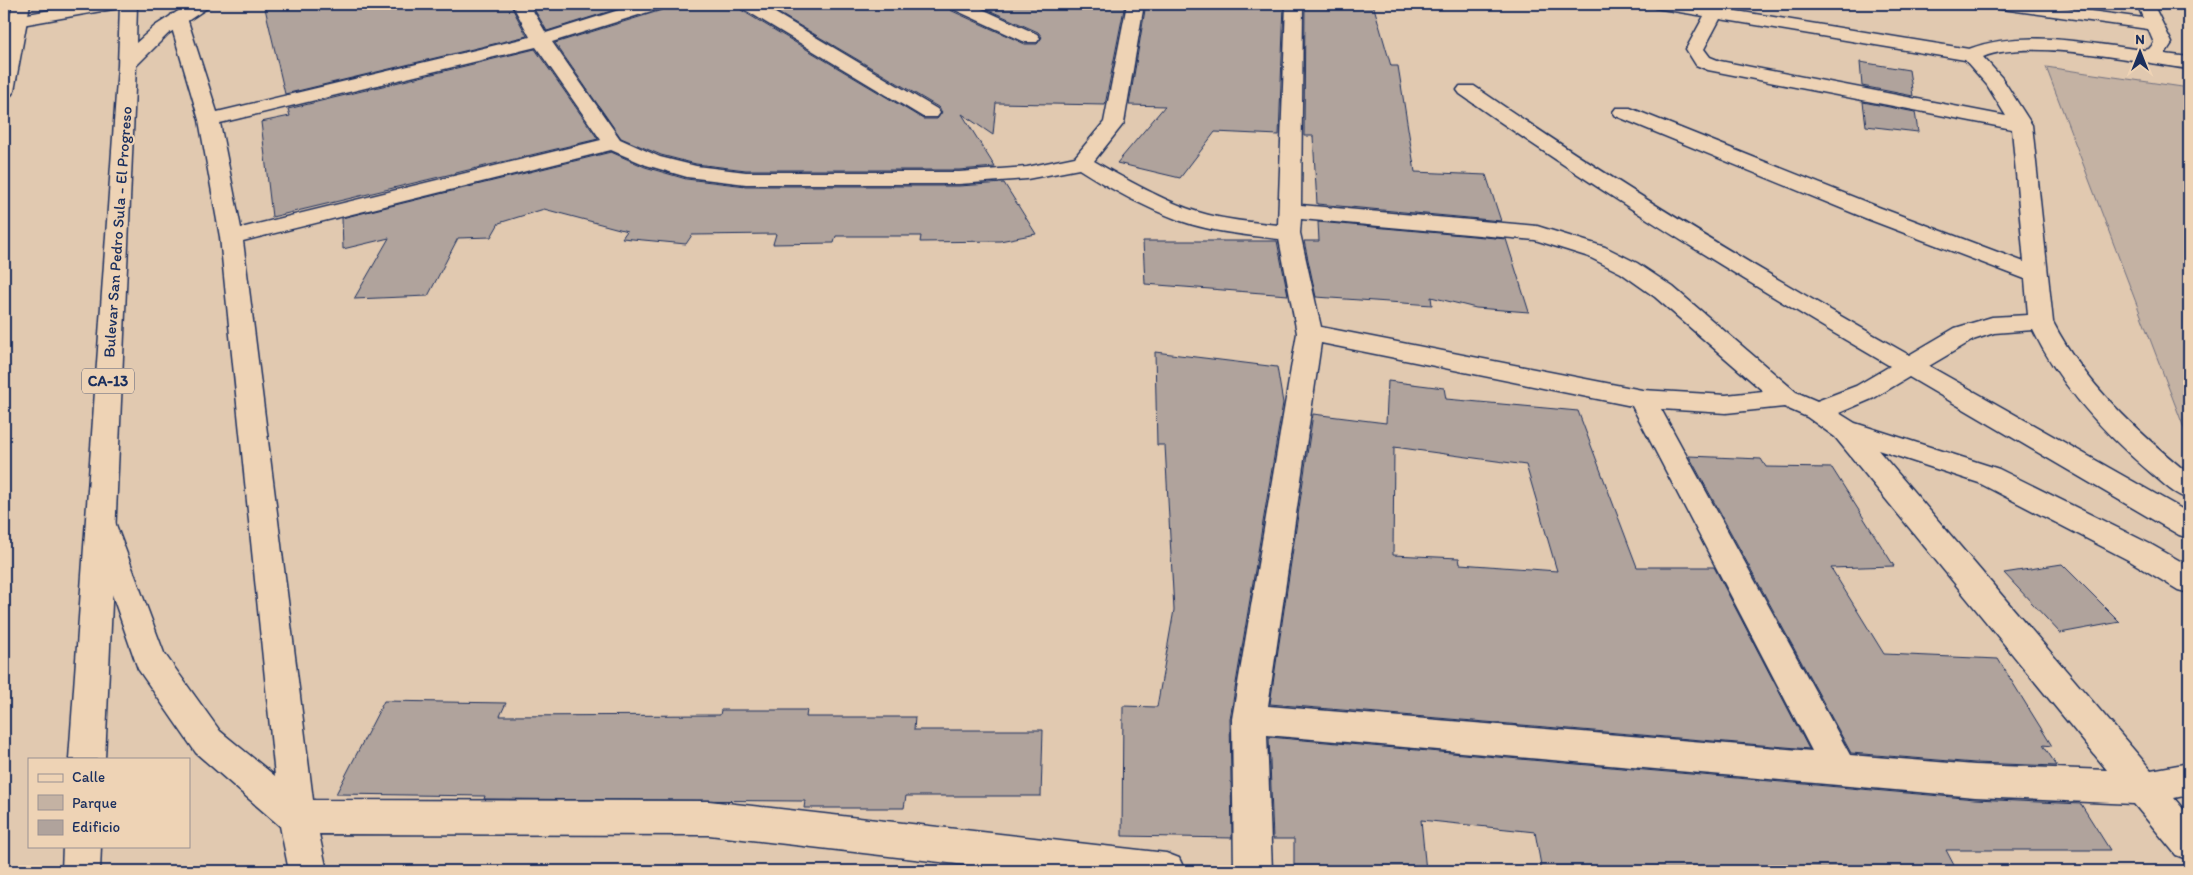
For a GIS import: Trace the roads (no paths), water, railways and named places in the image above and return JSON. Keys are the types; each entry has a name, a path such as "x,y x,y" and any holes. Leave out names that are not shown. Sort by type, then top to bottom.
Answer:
{"street":[{"path":"19,11 40,4"},
{"path":"19,11 113,4"},
{"name":"Bulevar San Pedro Sula - El Progreso","path":"87,758 99,513 127,66 128,4"},
{"path":"127,66 150,39 178,18 204,4"},
{"path":"521,4 541,40 613,143 654,162 695,172 746,178 959,178 1026,174 1082,162 1114,123 1136,4"},
{"path":"209,120 541,40 656,4"},
{"path":"748,4 930,113"},
{"path":"957,4 1031,38"},
{"path":"1253,871 1249,719 1310,333 1288,222 1295,4"},
{"path":"1661,4 1715,8 1970,56 1995,82 2022,125 2041,322 2058,354 2088,395 2142,450 2189,490"},
{"path":"2002,4 2155,25"},
{"path":"2144,56 2156,53 2163,42 2145,4"},
{"path":"1715,8 1695,50 1703,61 1715,66 2022,125"},
{"path":"4,91 19,11"},
{"path":"178,18 209,120 231,237 297,817 308,871"},
{"path":"1970,56 1980,50 2006,46 2038,46 2144,56 2189,63"},
{"path":"1467,90 1569,161 1695,240 1808,308 2189,527"},
{"path":"1623,112 1864,210 2038,276"},
{"path":"231,237 613,143"},
{"path":"1082,162 1112,180 1189,216 1232,227 1288,222 1537,233 1597,252 1629,268 1664,292 1788,398 1817,411 1845,430 2189,843"},
{"path":"1817,411 1865,392 1964,334 1992,325 2041,322"},
{"path":"1310,333 1642,399 1726,404 1788,398"},
{"path":"1642,399 1839,768"},
{"path":"1845,430 1988,476 2141,553 2189,581"},
{"path":"99,513 150,659 208,742 297,817 709,818 1166,871"},
{"path":"1249,719 1975,781 2142,788 2189,779"},
{"path":"81,871 82,848"}]}
